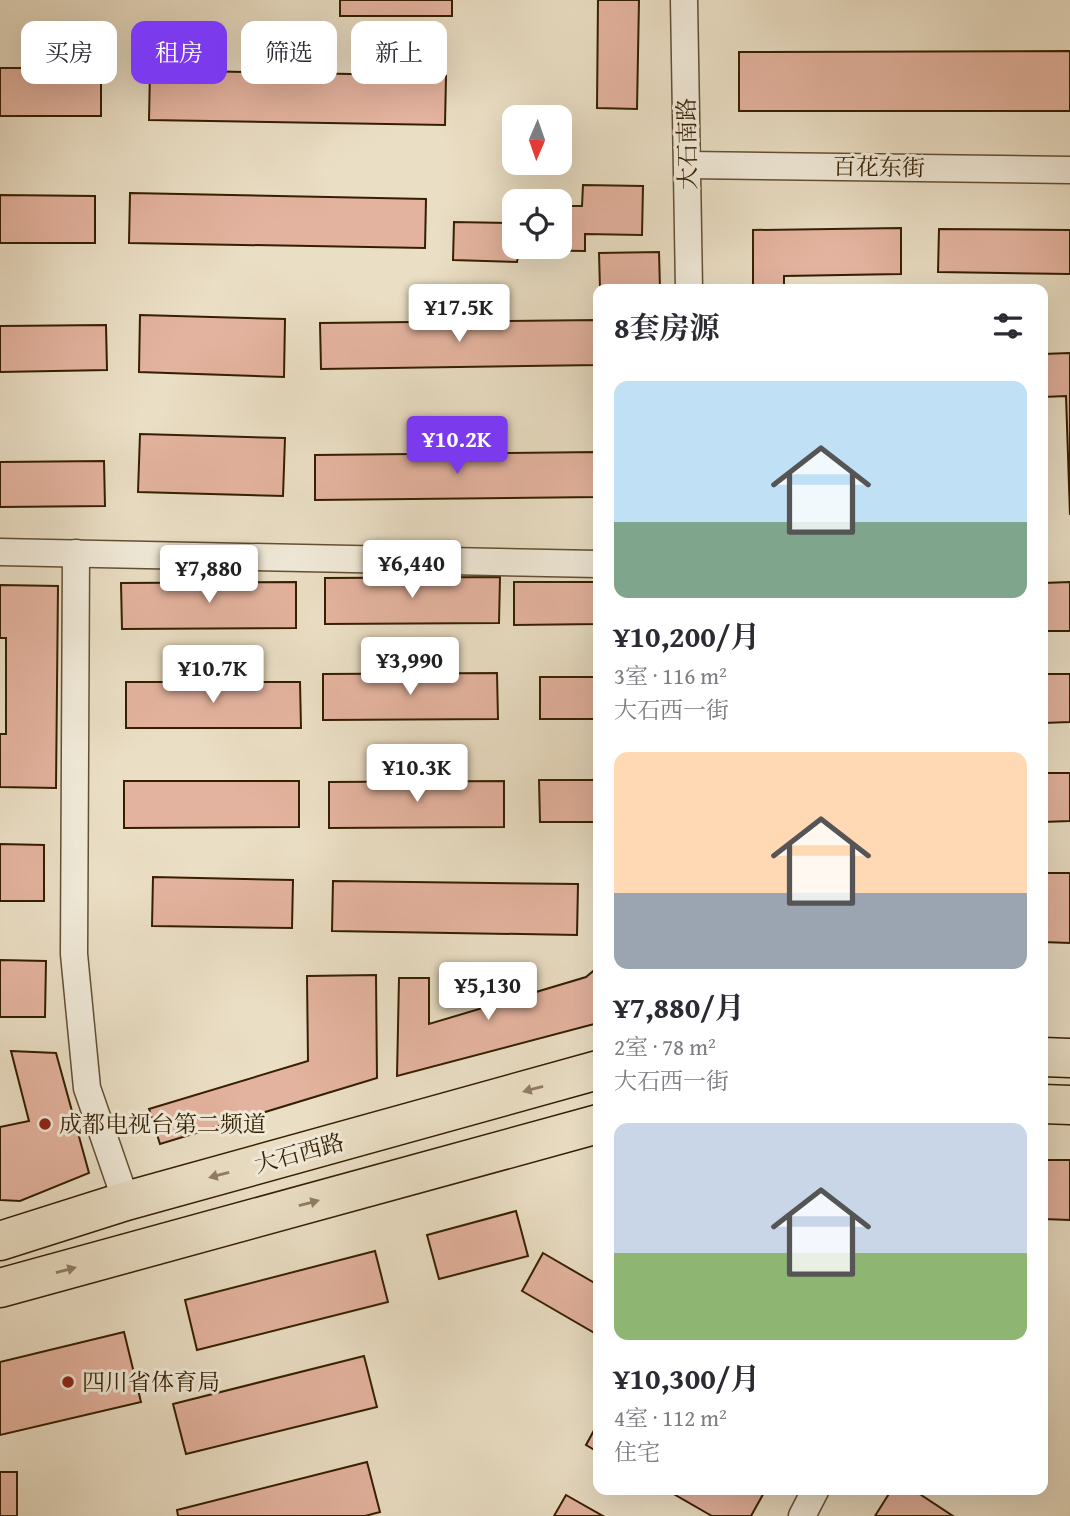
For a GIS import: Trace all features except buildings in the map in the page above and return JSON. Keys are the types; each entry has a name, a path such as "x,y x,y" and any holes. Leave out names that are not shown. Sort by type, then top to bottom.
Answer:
{"main road":[{"path":"1048,1057 1070,1058"},
{"name":"大石西路","path":"0,1241 125,1201 593,1071"},
{"path":"1048,1104 1070,1105"},
{"path":"0,1288 593,1125"}],"street":[{"name":"大石南路","path":"684,0 689,284"},
{"name":"百花东街","path":"688,165 1070,170"},
{"path":"0,552 593,565"},
{"path":"76,553 74,954 87,1088 125,1201"},
{"path":"802,1516 813,1495"}],"place":[{"name":"成都电视台第二频道","path":"45,1124"},
{"name":"四川省体育局","path":"68,1382"}]}
